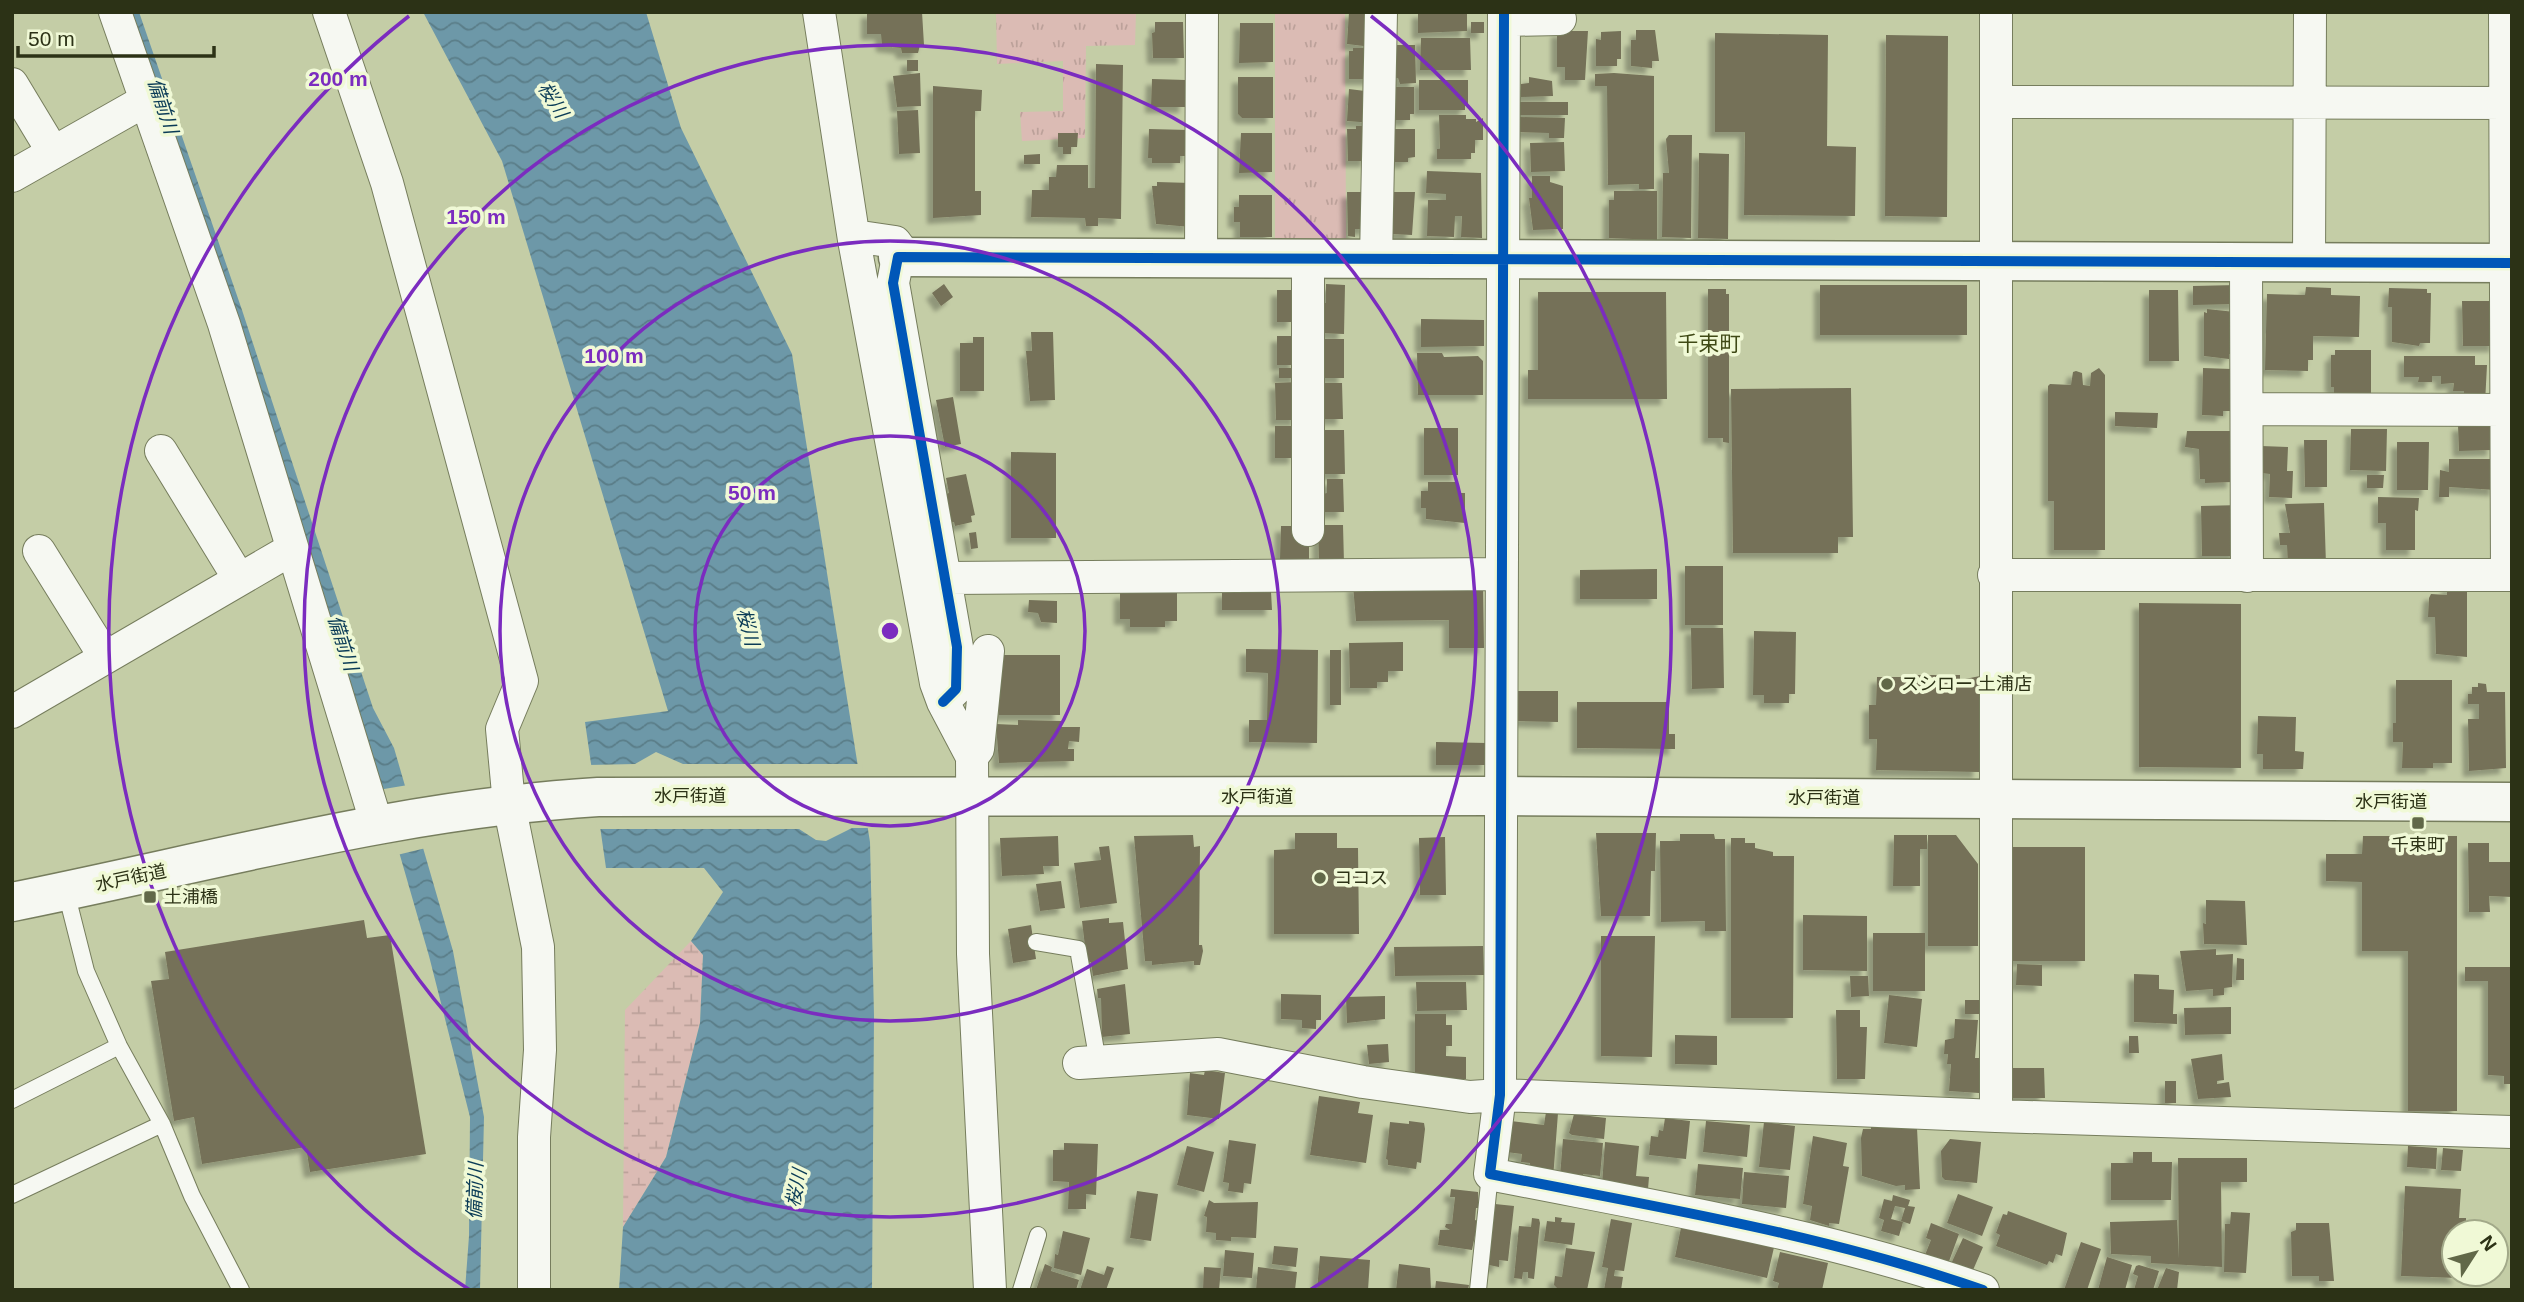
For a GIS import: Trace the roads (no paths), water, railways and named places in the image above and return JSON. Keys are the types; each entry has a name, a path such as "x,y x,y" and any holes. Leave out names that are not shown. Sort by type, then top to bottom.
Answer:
{"main road":[{"path":"902,257 2509,263"},
{"name":"水戸街道","path":"12,902 425,816 522,802 656,796 1499,796 2512,803"}],"street":[{"path":"115,12 148,99 224,324 292,549 382,824"},
{"path":"329,12 387,183 522,681 502,729 522,802 538,947 540,1050 534,1137 534,1290"},
{"path":"818,12 854,236 934,669 943,702 972,757"},
{"path":"1201,258 1202,12"},
{"path":"1376,259 1381,12"},
{"path":"1996,12 1996,1116"},
{"path":"2309,12 2309,263"},
{"path":"1994,575 2509,575 2506,410 2508,103 2505,12"},
{"path":"1560,19 1504,16 1499,796 1500,1095 1490,1174 1770,1230 1937,1274 1983,1290"},
{"path":"12,84 53,152"},
{"path":"12,176 148,99"},
{"path":"1996,102 2508,103"},
{"path":"854,236 895,242 902,257 893,283 957,647 956,689 943,702"},
{"path":"1308,259 1308,530"},
{"path":"2246,263 2249,409 2247,576"},
{"path":"2249,409 2506,410"},
{"path":"161,451 239,577"},
{"path":"12,712 239,577 292,549"},
{"path":"39,551 105,657"},
{"path":"947,578 1500,574"},
{"path":"988,650 978,749 972,757 960,797 972,928 990,1290"},
{"path":"1088,1062 1218,1054 1363,1082 1471,1097 1500,1095 1996,1116 2512,1132"}],"lane":[{"path":"66,891 86,971 119,1046 162,1125 192,1196 241,1290"},
{"path":"1036,942 1078,949 1088,1062"},
{"path":"12,1100 119,1046"},
{"path":"12,1195 162,1125"},
{"path":"1478,1290 1490,1174"},
{"path":"1021,1290 1038,1235"}],"water":[{"name":"備前川","path":"125,12 139,12 242,310 373,708 394,748 453,951 484,1117 480,1290 465,1290 469,1236 470,1117 429,956 359,713"},
{"name":"桜川","path":"423,12 646,12 681,128 792,354 870,842 874,1016 872,1290 619,1290 623,1227 666,1157 700,1023 703,955 691,941 723,892 704,868 606,868 585,722 668,711 502,161"}],"place":[{"name":"スシロー 土浦店","path":"1887,684"},
{"name":"千束町","path":"2418,823"},
{"name":"ココス","path":"1320,878"},
{"name":"土浦橋","path":"150,897"}],"district":[{"name":"千束町","path":"1709,343"}]}
